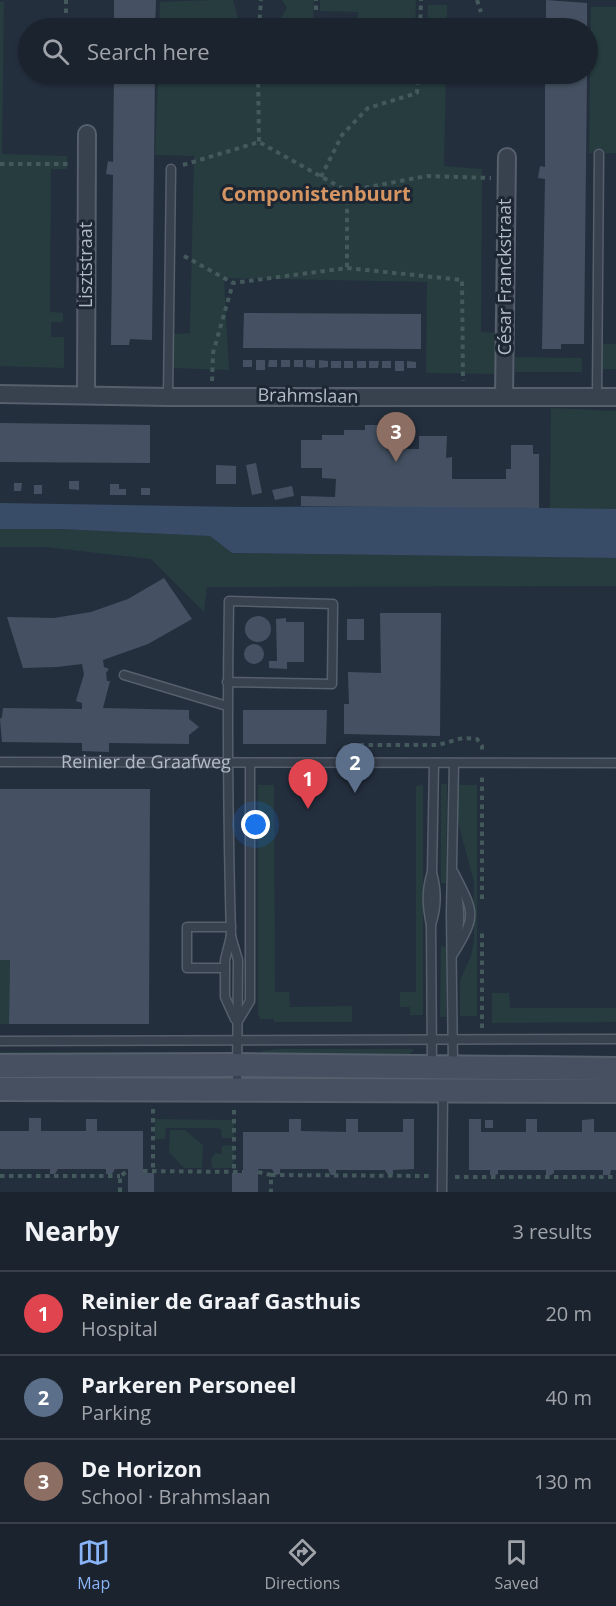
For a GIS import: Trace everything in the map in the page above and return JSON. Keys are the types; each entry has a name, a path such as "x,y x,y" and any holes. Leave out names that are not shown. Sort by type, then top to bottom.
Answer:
{"main road":[{"path":"0,1066 236,1065 616,1091"},
{"path":"0,1089 235,1098 443,1078 616,1069"}],"street":[{"name":"Lisztstraat","path":"86,395 87,134"},
{"name":"César Franckstraat","path":"504,397 507,158"},
{"name":"Brahmslaan","path":"0,394 168,397 211,395 616,397"}],"lane":[{"path":"597,397 599,154"},
{"path":"168,397 171,169"},
{"path":"227,682 332,684 333,604 229,601 227,682 228,763 616,763"},
{"path":"124,675 227,706"},
{"name":"Reinier de Graafweg","path":"0,762 228,763 231,931 238,960 235,1098"},
{"name":"Reinier de Graafweg","path":"237,1022 250,1001 250,763"},
{"path":"442,1192 443,1078 452,1040 454,763"},
{"path":"434,764 432,873 427,886 427,909 431,925 432,1040 443,1078"},
{"path":"452,870 470,903 471,915 469,928 452,956"},
{"path":"225,968 187,968 186,927 231,931"},
{"name":"Reinier de Graafweg","path":"231,931 225,960 225,997 237,1022"},
{"path":"0,1041 616,1039"}],"path":[{"path":"66,0 66,14"},
{"path":"260,18 261,0"},
{"path":"316,0 316,10"},
{"path":"420,18 421,0"},
{"path":"477,0 481,12"},
{"path":"258,84 259,142"},
{"path":"321,177 342,135 368,108 417,93 417,84"},
{"path":"171,169 259,142 347,191 427,176 506,179"},
{"path":"0,164 86,164"},
{"path":"347,191 347,268"},
{"path":"171,249 233,283 347,268 462,280 463,397"},
{"path":"211,395 213,353 233,283"},
{"path":"234,1172 235,1098"},
{"path":"153,1107 153,1171"},
{"path":"0,1176 120,1176 128,1171"},
{"path":"143,1171 243,1172"},
{"path":"258,1172 271,1175 616,1176"},
{"path":"271,1175 271,1192"},
{"path":"120,1176 120,1192"}],"green space":[{"path":"233,0 238,18 159,18 160,2"},
{"path":"282,0 314,0 313,18 281,18 287,8"},
{"path":"320,0 416,0 415,18 358,18 358,12 320,11"},
{"path":"0,2 4,2 2,154 67,156 67,169 51,169 50,312 63,313 63,322 51,322 51,337 64,337 64,368 0,366"},
{"path":"428,5 447,5 447,18 427,18"},
{"path":"591,7 616,7 616,153 589,153 590,84 598,84 598,18 591,18"},
{"path":"158,84 446,84 444,166 482,169 481,332 497,333 496,374 426,373 427,282 224,278 229,370 172,368 173,334 190,333 194,156 155,155"},
{"path":"603,344 616,344 616,369 602,369"},
{"path":"515,357 582,358 582,372 515,372"},
{"path":"551,408 616,411 616,509 550,509"},
{"path":"0,529 60,529 210,536 232,553 616,558 616,586 207,587 204,612 151,559 45,547 0,547"},
{"path":"441,784 447,784 446,883 441,883"},
{"path":"258,785 274,785 275,992 289,992 290,1007 352,1006 352,1022 274,1022 274,1019 260,1019 258,1014"},
{"path":"423,785 423,1015 410,1015 410,1007 400,1007 400,992 416,992 416,786"},
{"path":"457,785 477,785 477,1016 460,1016 460,980 471,956 474,940 474,882 458,822"},
{"path":"442,946 446,948 446,1017 440,1017"},
{"path":"0,960 10,960 9,1024 0,1024"},
{"path":"492,993 509,993 510,1008 616,1008 616,1022 492,1023"},
{"path":"412,1049 413,1051 405,1057 271,1058 261,1051"},
{"path":"0,1052 180,1052 180,1053 0,1061"},
{"path":"155,1119 234,1120 234,1138 222,1138 221,1129 216,1128 166,1128 165,1139 155,1139"},
{"path":"170,1130 185,1130 203,1145 202,1168 184,1168 169,1152"},
{"path":"234,1145 233,1168 212,1168 211,1159 215,1153 221,1154 222,1146"}],"water":[{"path":"0,503 616,509 616,558 232,553 210,536 60,529 0,529"}],"building":[{"path":"114,0 156,0 155,18 114,18"},
{"path":"546,0 587,3 587,18 546,18"},
{"path":"114,84 155,84 152,340 130,339 129,345 111,345 113,175 106,174 108,161 113,162"},
{"path":"545,84 587,84 584,344 561,344 561,349 542,349 545,179 538,178 540,166 545,167"},
{"path":"244,313 421,314 421,349 243,348"},
{"path":"243,360 252,360 252,367 243,367"},
{"path":"256,360 265,360 265,370 256,370"},
{"path":"269,360 277,360 277,367 268,367"},
{"path":"281,360 290,360 290,367 281,367"},
{"path":"294,360 303,360 303,367 294,367"},
{"path":"306,360 315,360 315,368 306,367"},
{"path":"319,360 328,361 328,367 319,368"},
{"path":"331,361 341,361 341,368 331,368"},
{"path":"344,361 353,361 353,368 344,368"},
{"path":"357,361 366,361 366,368 357,368"},
{"path":"369,361 379,361 378,368 369,368"},
{"path":"382,361 391,361 391,368 382,368"},
{"path":"395,361 404,361 404,371 395,371"},
{"path":"407,361 416,362 416,368 407,368"},
{"path":"0,423 150,425 150,463 0,462"},
{"path":"365,425 387,425 387,450 394,449 394,446 419,449 419,436 447,436 446,458 452,457 452,479 506,479 506,469 511,469 511,445 533,445 533,454 539,454 539,508 301,506 301,496 335,497 336,479 322,478 322,468 301,468 301,440 322,440 322,435 344,435 344,430 365,430"},
{"path":"256,463 262,493 252,495 246,465"},
{"path":"216,465 236,466 236,484 216,484"},
{"path":"69,481 79,481 79,490 69,489"},
{"path":"14,483 22,483 21,491 14,491"},
{"path":"110,484 119,484 119,489 126,489 126,495 110,495"},
{"path":"34,485 42,485 42,494 34,494"},
{"path":"292,486 294,496 275,500 272,490"},
{"path":"141,488 150,488 150,495 141,495"},
{"path":"164,578 192,619 148,644 103,660 104,667 109,669 106,673 107,681 110,681 103,708 189,710 189,719 199,727 189,735 189,744 109,743 109,752 82,751 82,743 2,742 0,719 3,708 82,709 82,703 76,701 84,674 82,664 23,668 7,617 54,618 91,612 128,599"},
{"path":"380,613 441,613 440,736 344,734 344,704 349,704 348,672 381,673"},
{"path":"258,616 267,620 271,629 267,638 258,642 249,638 245,629 249,620"},
{"path":"286,618 286,622 304,622 304,662 287,662 287,669 269,668 269,661 277,661 276,619"},
{"path":"347,619 364,619 364,640 347,640"},
{"path":"254,644 261,647 264,654 261,661 254,664 247,661 244,654 247,647"},
{"path":"243,710 327,710 326,744 243,744"},
{"path":"0,789 150,789 149,1024 9,1024 10,960 0,960"},
{"path":"29,1118 41,1118 41,1131 86,1131 86,1119 97,1119 97,1131 143,1131 143,1173 154,1173 154,1192 128,1192 128,1169 115,1169 112,1174 106,1174 106,1169 58,1169 55,1174 50,1174 50,1169 0,1169 0,1131 29,1131"},
{"path":"289,1119 301,1119 301,1131 346,1132 346,1119 358,1119 358,1132 403,1132 403,1119 414,1119 414,1169 393,1170 393,1175 388,1175 385,1170 336,1170 336,1175 331,1175 328,1169 280,1169 280,1174 275,1175 272,1169 258,1169 258,1192 232,1192 232,1173 243,1173 243,1132 289,1132"},
{"path":"469,1119 481,1119 481,1132 526,1132 526,1119 537,1119 537,1132 582,1132 582,1120 594,1119 594,1132 616,1132 616,1170 611,1170 610,1175 603,1175 603,1170 554,1170 551,1175 546,1175 546,1170 498,1170 498,1174 490,1175 490,1170 469,1170"},
{"path":"485,1120 493,1120 493,1128 485,1128"}],"place":[{"name":"De Horizon","path":"396,462"},
{"name":"Parkeren Personeel","path":"355,793"},
{"name":"Reinier de Graaf Gasthuis","path":"308,809"}],"district":[{"name":"Componistenbuurt","path":"316,194"}]}
